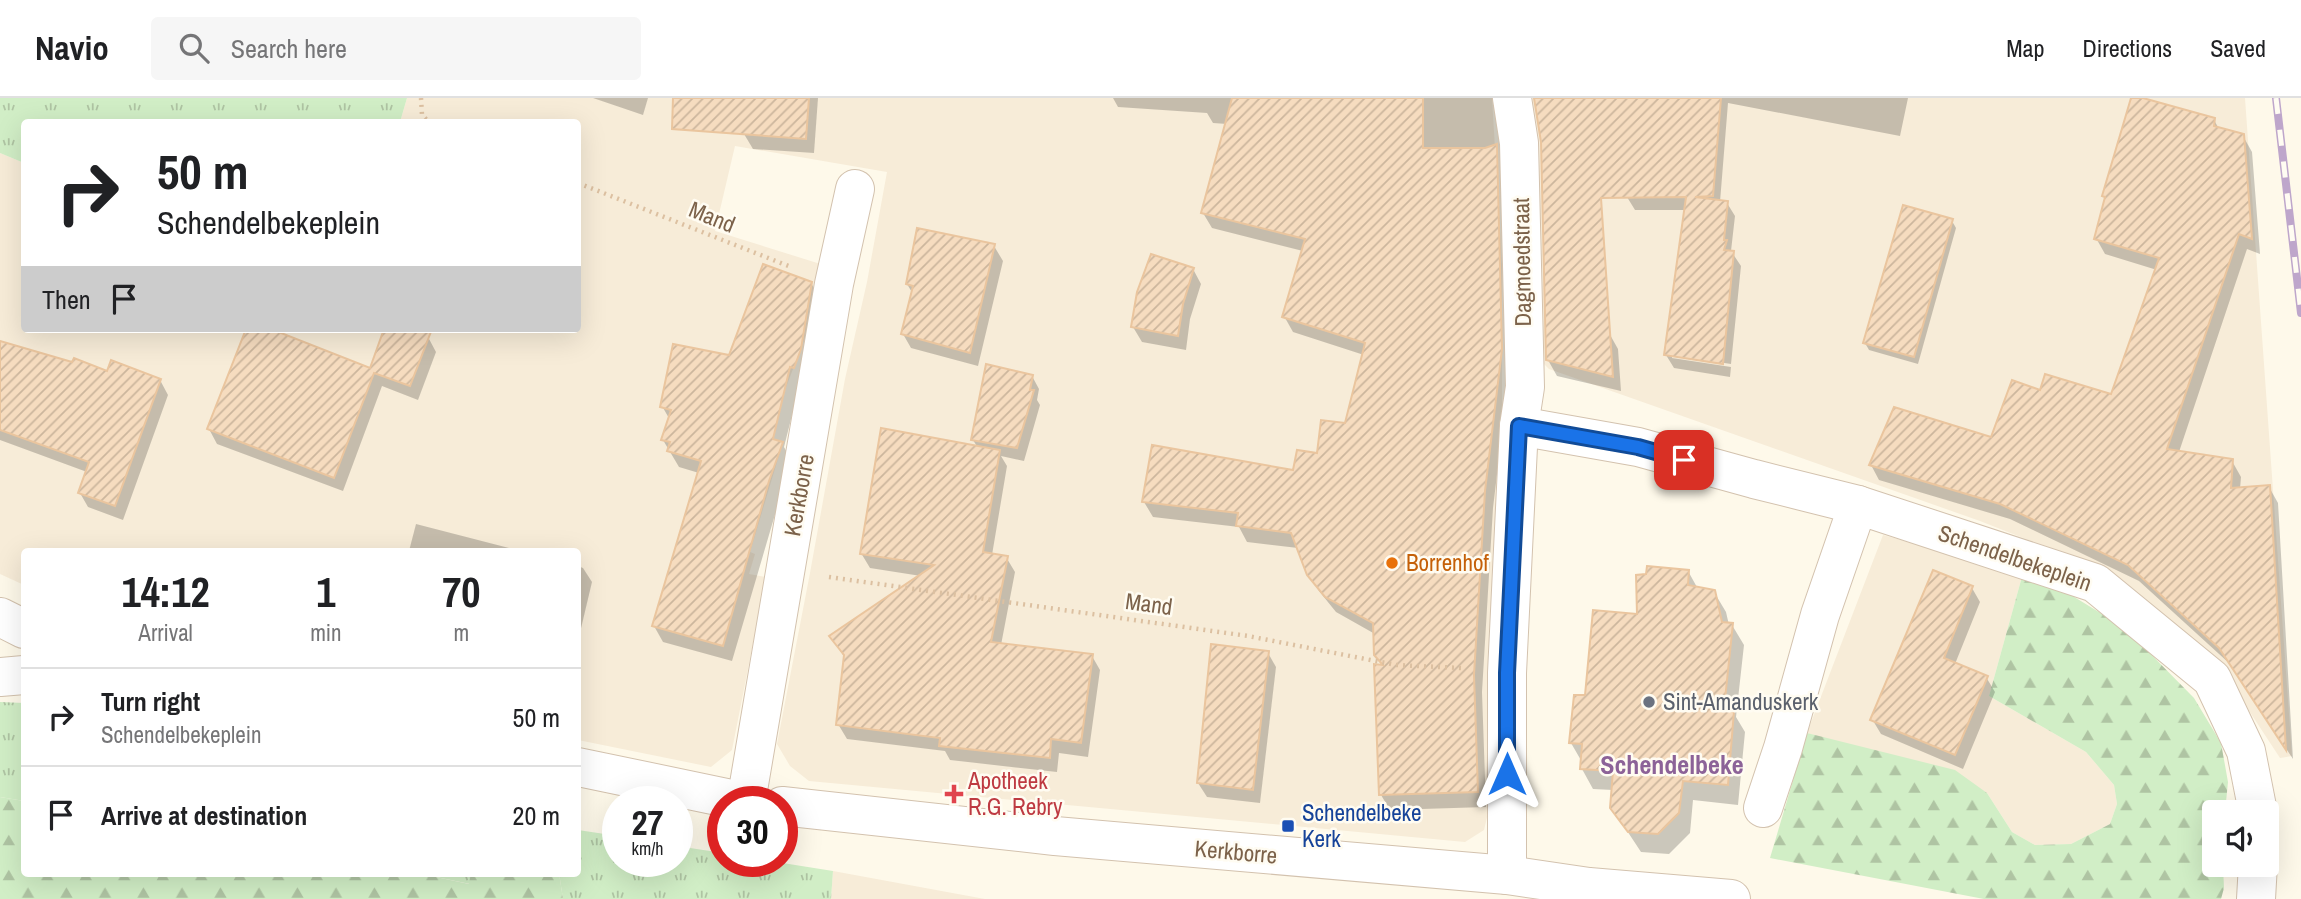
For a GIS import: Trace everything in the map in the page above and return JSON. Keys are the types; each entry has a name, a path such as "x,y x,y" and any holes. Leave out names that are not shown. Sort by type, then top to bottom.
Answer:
{"street":[{"name":"Dagmoedstraat","path":"1512,98 1519,143 1525,387 1519,426"},
{"name":"Kerkborre","path":"749,786 834,284 855,189"},
{"name":"Schendelbekeplein","path":"1519,426 1638,447 1754,480 1858,505 2095,583 2211,679 2246,751 2256,800"},
{"path":"1507,875 1507,673 1519,426"},
{"path":"1763,808 1783,748 1820,615 1858,505"},
{"path":"0,617 21,628"},
{"path":"0,649 21,652"},
{"path":"0,677 21,676"},
{"name":"Kerkborre","path":"581,768 707,794"},
{"name":"Kerkborre","path":"798,808 1055,836 1507,875 1591,893 1731,899"},
{"path":"2256,899 2257,877"}],"path":[{"path":"421,98 422,115 426,119"},
{"name":"Mand","path":"581,184 834,284"},
{"name":"Mand","path":"786,571 1248,636 1396,665 1474,668 1507,673"}],"shaded area":[{"path":"407,98 1492,98 1502,265 1502,446 1490,805 1484,830 1465,842 809,781 790,766 777,744 845,379 867,282 887,172 735,146 715,231 830,267 783,395 773,439 783,442 750,552 755,554 749,574 766,577 732,750 711,767 581,741 581,548 21,548 21,584 0,574 0,153 21,162 21,333 581,333 581,119 401,119"},
{"path":"1522,98 2245,98 2292,756 2280,758 2221,668 2089,564 1980,521 1549,369 1542,362"},
{"path":"1883,535 2023,573 1989,696 2086,752 2114,785 2117,804 2110,824 2071,844 2035,845 2012,832 1987,793 1807,733"},
{"path":"833,871 985,899 831,899"}],"green space":[{"path":"0,98 407,98 401,119 21,119 21,162 0,153"},
{"path":"2023,573 2071,595 2125,628 2194,698 2221,743 2228,782 2226,800 2202,800 2202,877 2224,877 2221,899 1984,899 1770,858 1807,733 1955,770 1987,793 2012,832 2035,845 2071,844 2110,824 2117,804 2114,785 2086,752 1989,696"},
{"path":"0,702 21,703 21,800 0,797"},
{"path":"0,797 21,800 21,877 436,877 469,884 470,877 560,877 563,899 0,899"},
{"path":"581,830 602,834 602,877 693,877 693,848 707,851 707,877 798,877 798,865 833,871 831,899 563,899 560,877 581,877"},
{"path":"436,877 471,877 470,884"}],"building":[{"path":"673,98 809,98 806,139 672,129"},
{"path":"1232,98 1423,98 1423,148 1485,148 1497,144 1502,349 1485,491 1474,675 1478,792 1379,795 1374,664 1383,665 1374,655 1373,623 1325,597 1307,575 1291,533 1236,526 1238,513 1142,502 1152,445 1293,470 1297,450 1317,453 1321,420 1345,423 1365,343 1282,317 1305,239 1201,213"},
{"path":"1534,98 1721,98 1713,196 1695,197 1728,201 1724,240 1727,240 1724,250 1734,251 1723,364 1664,355 1686,197 1601,198 1613,377 1546,360 1541,142"},
{"path":"2131,98 2143,98 2215,118 2214,126 2244,134 2252,239 2239,234 2167,449 2233,459 2231,488 2270,485 2286,750 2219,648 2128,565 2000,504 1869,465 1894,407 1991,437 2012,380 2040,390 2045,374 2111,394 2159,258 2094,239 2105,197 2102,196"},
{"path":"1903,205 1953,219 1914,357 1863,343"},
{"path":"917,228 995,244 970,353 901,334 913,286 906,284"},
{"path":"1151,254 1194,268 1183,304 1178,336 1131,327 1137,292"},
{"path":"763,264 812,282 801,349 794,368 790,367 773,439 783,442 769,481 723,646 652,626 701,461 667,451 670,442 661,440 671,410 660,407 673,344 729,355"},
{"path":"244,333 281,333 370,368 383,333 430,333 410,386 374,373 334,478 207,429"},
{"path":"0,341 72,362 74,358 107,371 111,360 161,379 115,506 78,493 89,462 0,430"},
{"path":"986,364 1033,375 1030,390 1034,390 1017,448 971,440"},
{"path":"881,428 1000,450 983,552 1008,556 991,642 1093,654 1081,743 1051,739 1050,758 939,746 940,738 836,725 844,655 829,636 934,565 860,554"},
{"name":"Sint-Amanduskerk","path":"1647,566 1689,570 1688,585 1715,590 1722,622 1733,623 1724,709 1734,711 1728,785 1683,781 1679,813 1658,834 1628,832 1610,808 1613,771 1580,769 1582,744 1569,743 1574,695 1585,695 1593,610 1637,614 1636,575 1646,574"},
{"path":"1933,570 1973,586 1944,658 1988,676 1955,755 1870,720"},
{"path":"1211,644 1269,651 1253,790 1197,783"}],"railway":[{"path":"2276,98 2301,313"}],"place":[{"name":"Borrenhof","path":"1392,563"},
{"name":"Sint-Amanduskerk","path":"1649,702"},
{"name":"Apotheek R.G. Rebry","path":"954,794"},
{"name":"Schendelbeke Kerk","path":"1288,826"}],"district":[{"name":"Schendelbeke","path":"1672,765"}],"route":[{"path":"1507,774 1507,673 1519,426 1638,447 1684,460"}]}
